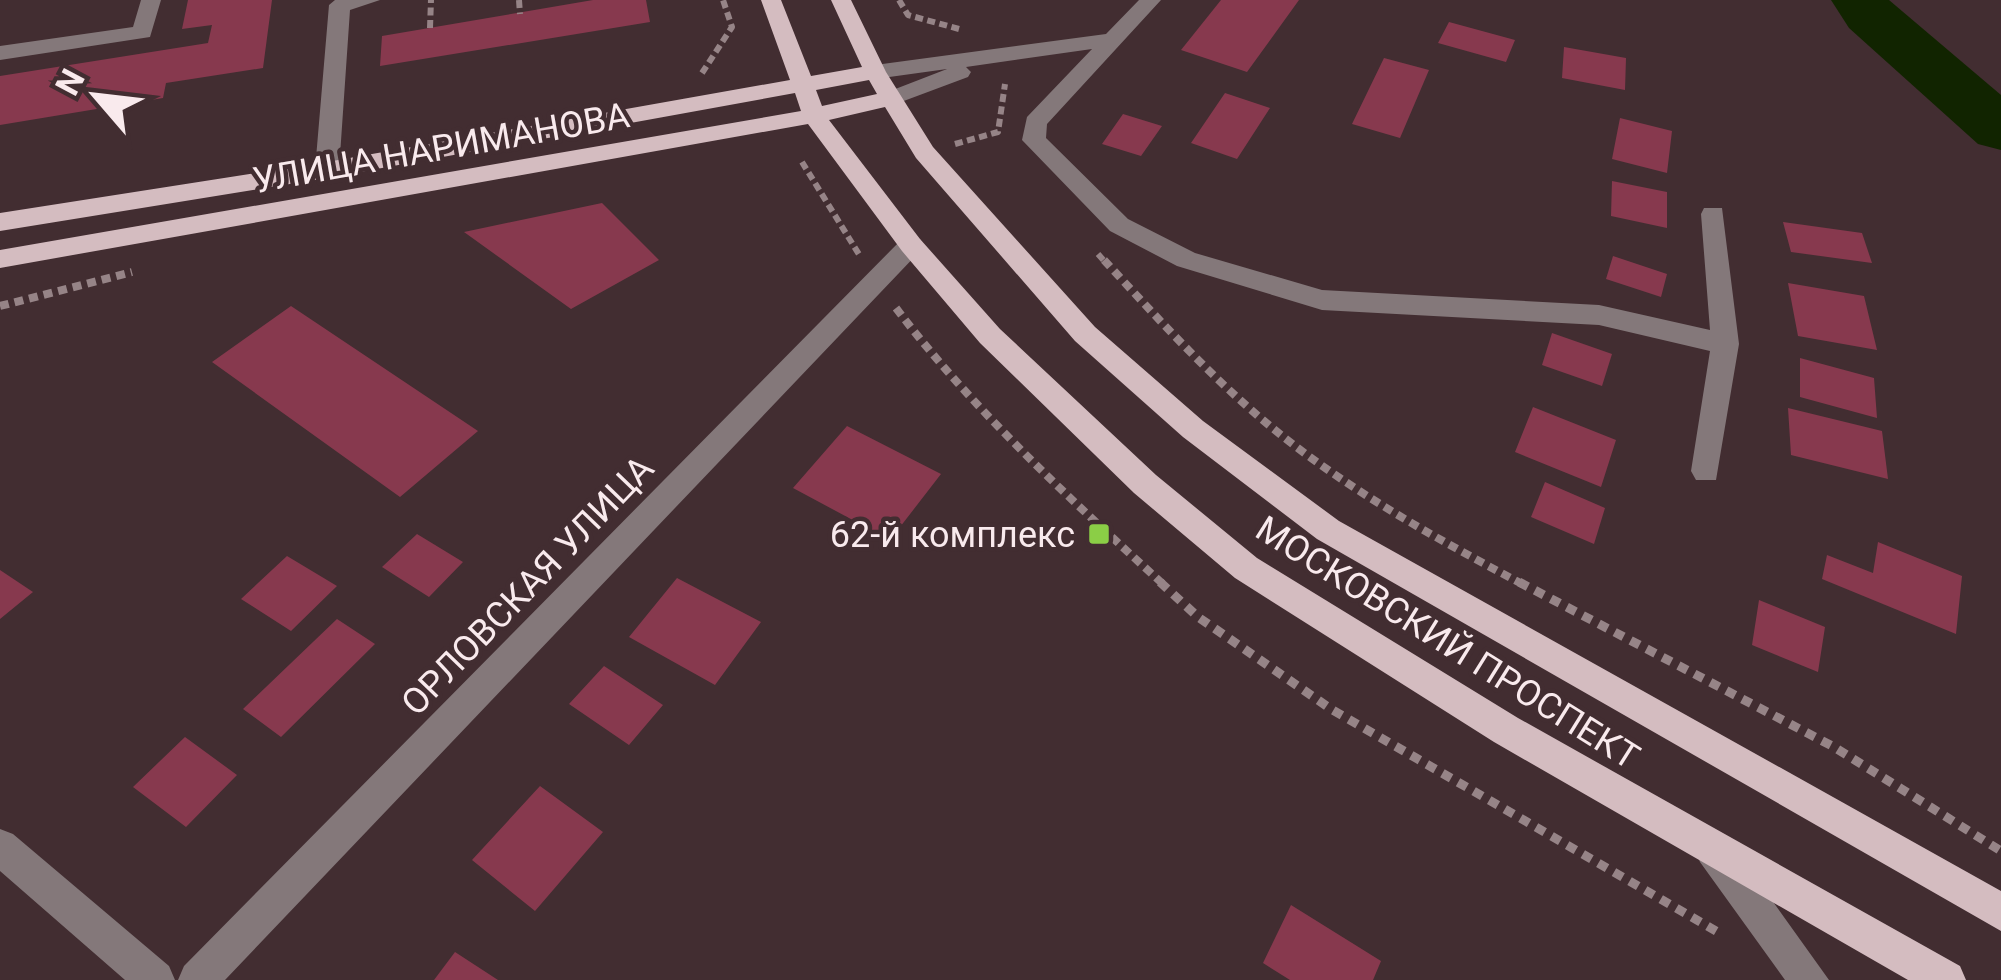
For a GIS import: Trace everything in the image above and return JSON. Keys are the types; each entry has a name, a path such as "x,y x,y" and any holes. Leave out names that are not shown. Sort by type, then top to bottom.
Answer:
{"main road":[{"name":"МОСКОВСКИЙ ПРОСПЕКТ","path":"770,0 814,117 911,245 990,337 1145,484 1246,568 1506,730 1946,980"},
{"name":"МОСКОВСКИЙ ПРОСПЕКТ","path":"841,0 924,152 1085,334 1193,429 1328,530 2001,912"},
{"name":"УЛИЦА НАРИМАНОВА","path":"0,222 804,86 884,85"},
{"name":"УЛИЦА НАРИМАНОВА","path":"0,259 814,117 884,85"}],"street":[{"path":"0,53 142,32 151,0"},
{"path":"327,170 340,2 370,0"},
{"path":"1151,0 1034,122 1034,140 1119,225 1186,260 1322,300 1599,315 1725,344"},
{"path":"884,85 999,57 1113,40"},
{"path":"1706,471 1725,344 1713,214"},
{"name":"ОРЛОВСКАЯ УЛИЦА","path":"198,980 911,245"},
{"path":"1710,844 1809,980"},
{"path":"0,847 155,980"}],"path":[{"path":"430,28 431,0"},
{"path":"519,0 520,14"},
{"path":"899,0 908,15"},
{"path":"1006,81 998,132 1008,148"},
{"path":"924,152 998,132"},
{"path":"798,155 831,165 837,173 854,170"},
{"path":"1085,240 1218,386 1312,459 1435,538 1880,771 2001,851"},
{"path":"0,306 141,270"}],"building":[{"path":"188,0 272,0 263,68 166,83 163,98 0,125 0,76 208,43 212,25 182,29"},
{"path":"593,0 646,0 650,22 380,66 382,36"},
{"path":"1221,0 1299,0 1247,72 1181,50"},
{"path":"1449,22 1515,40 1506,62 1438,43"},
{"path":"1564,47 1626,58 1625,90 1562,78"},
{"path":"1384,58 1429,70 1400,138 1352,124"},
{"path":"1225,93 1270,108 1237,159 1191,143"},
{"path":"1123,114 1162,126 1141,156 1102,144"},
{"path":"1620,118 1672,131 1667,173 1612,159"},
{"path":"1612,181 1667,192 1667,228 1611,216"},
{"path":"602,203 659,260 571,309 464,232"},
{"path":"1783,222 1862,233 1872,263 1791,252"},
{"path":"1613,256 1667,274 1661,297 1606,279"},
{"path":"1788,283 1864,296 1877,350 1798,336"},
{"path":"291,306 478,431 400,497 212,362"},
{"path":"1552,333 1612,354 1602,386 1542,365"},
{"path":"1800,358 1874,378 1877,418 1800,397"},
{"path":"1533,407 1616,440 1601,487 1515,452"},
{"path":"1788,408 1882,431 1888,479 1791,455"},
{"path":"847,426 941,474 890,540 793,488"},
{"path":"1545,482 1605,508 1594,544 1531,517"},
{"path":"417,534 463,562 429,597 382,567"},
{"path":"1878,542 1962,576 1956,634 1822,579 1827,555 1873,573"},
{"path":"287,556 337,586 291,631 241,599"},
{"path":"0,570 33,592 0,619"},
{"path":"677,578 761,622 715,685 629,637"},
{"path":"1759,600 1825,627 1818,672 1752,645"},
{"path":"337,619 375,644 281,737 243,709"},
{"path":"604,666 663,705 629,745 569,704"},
{"path":"185,737 237,775 186,827 133,787"},
{"path":"540,786 603,832 535,911 472,860"},
{"path":"1291,905 1381,961 1373,980 1290,980 1263,963"},
{"path":"455,952 498,980 434,980"}],"waterway":[{"path":"1860,0 1870,15 2001,129"}],"place":[{"name":"62-й комплекс","path":"1099,534"}]}
